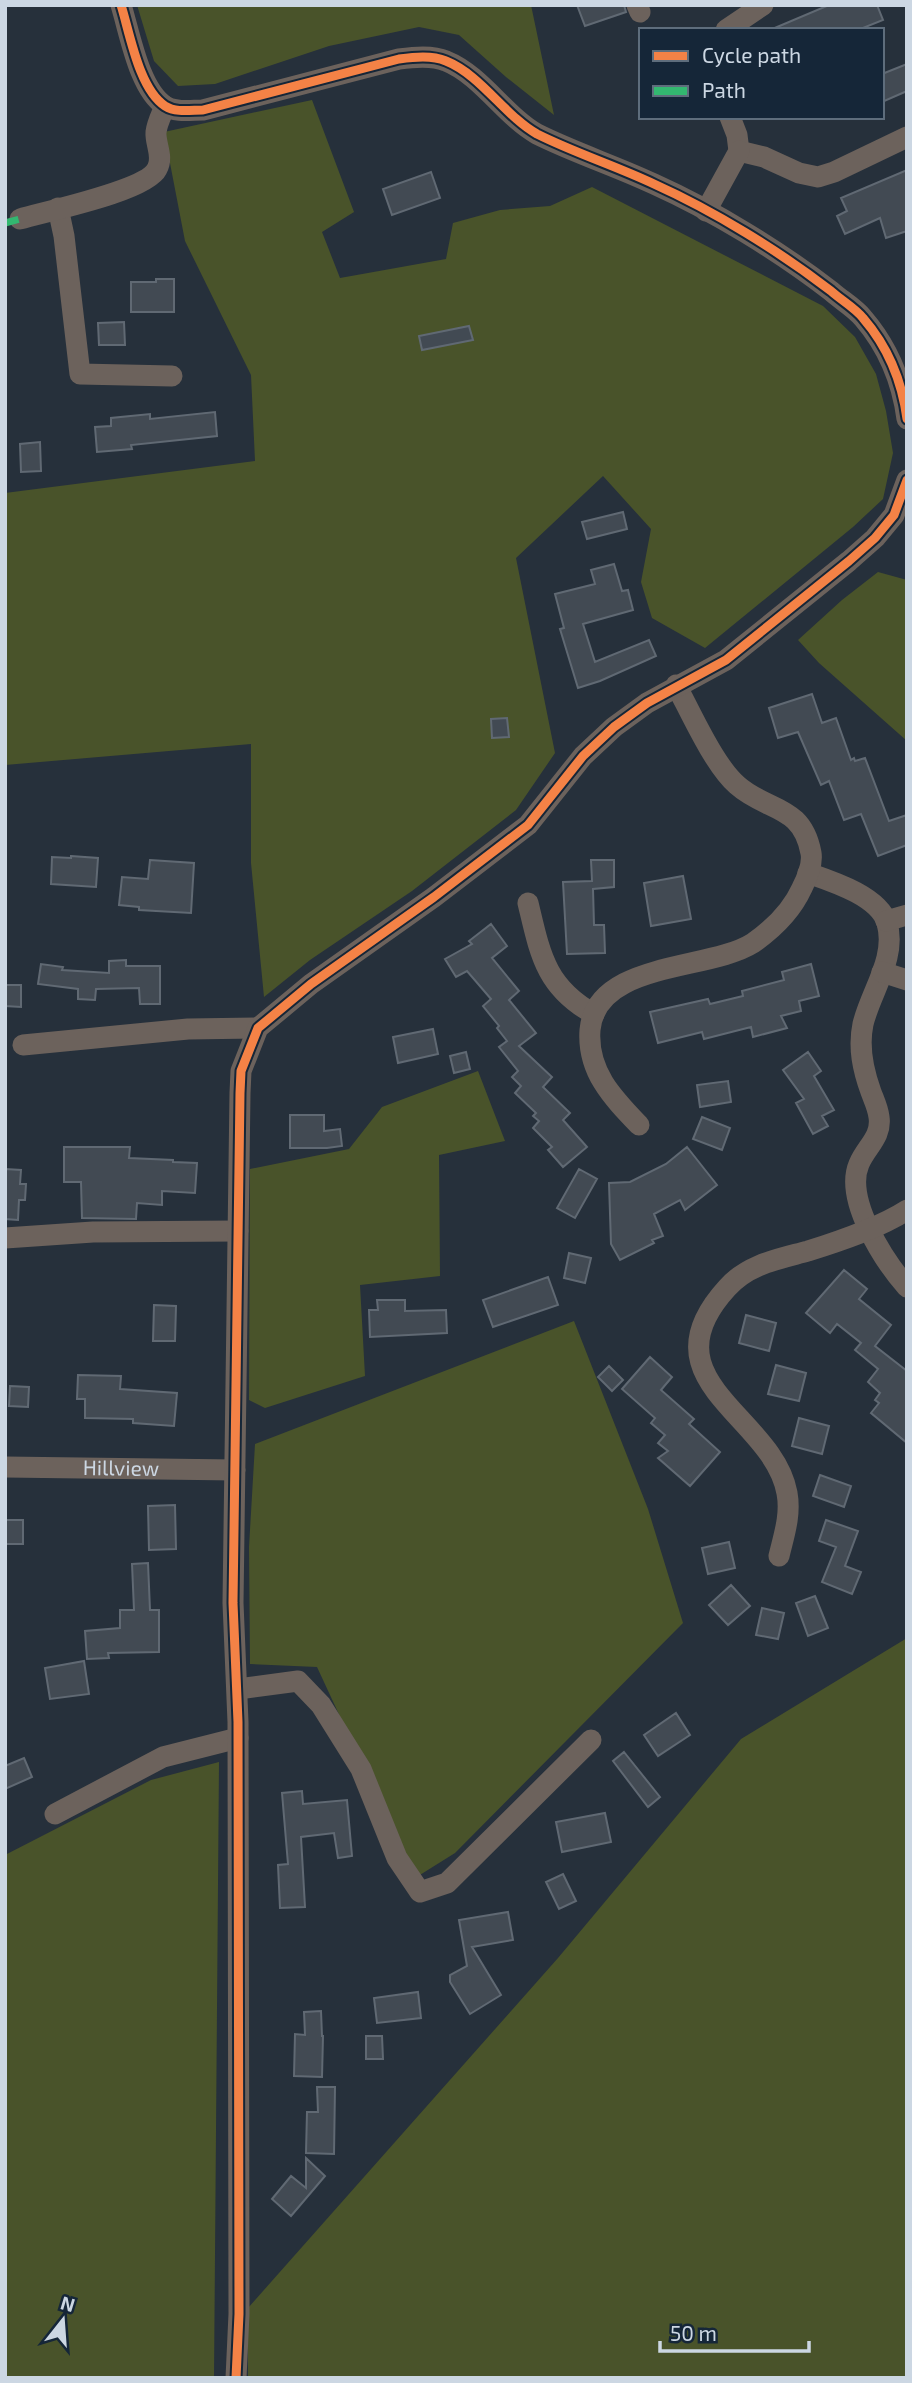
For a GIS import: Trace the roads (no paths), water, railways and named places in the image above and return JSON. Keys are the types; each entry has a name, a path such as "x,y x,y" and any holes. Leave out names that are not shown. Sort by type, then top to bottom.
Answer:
{"street":[{"path":"121,5 146,85 165,106 183,111 203,110 399,59 420,57 446,61 464,72 533,131 565,148 655,184 706,211 790,261 862,316 882,343 897,373 907,419"},
{"path":"729,28 763,5"},
{"path":"20,219 131,188 152,176 159,167 156,132 165,106"},
{"path":"706,211 739,151 731,119"},
{"path":"739,151 764,157 799,173 818,177 907,137"},
{"path":"58,208 64,236 80,374 172,376"},
{"path":"236,2378 240,2314 238,1689 233,1603 241,1071 258,1028 321,976 434,897 528,825 600,738 676,685 726,660 901,518 907,480"},
{"path":"639,1125 607,1090 599,1077 590,1048 594,1014 599,1003 631,981 666,967 719,957 753,942 784,916 798,898 812,858 807,836 796,820 737,785 702,735 676,685"},
{"path":"808,873 845,886 882,913 897,918 882,972 868,1008 860,1044 866,1076 879,1116 879,1129 876,1139 860,1161 854,1186 869,1229 907,1287"},
{"path":"528,903 537,946 551,977 568,997 594,1014"},
{"path":"882,972 907,980"},
{"path":"23,1045 188,1030 258,1028"},
{"path":"779,1556 787,1525 787,1491 768,1452 721,1399 709,1381 699,1357 699,1337 707,1313 733,1281 751,1268 869,1229 907,1210"},
{"path":"5,1238 93,1232 238,1231"},
{"name":"Hillview","path":"5,1467 235,1470"},
{"path":"238,1689 298,1681 321,1705 361,1769 397,1858 421,1892 447,1883 591,1740"},
{"path":"55,1814 163,1757 238,1738"}]}
